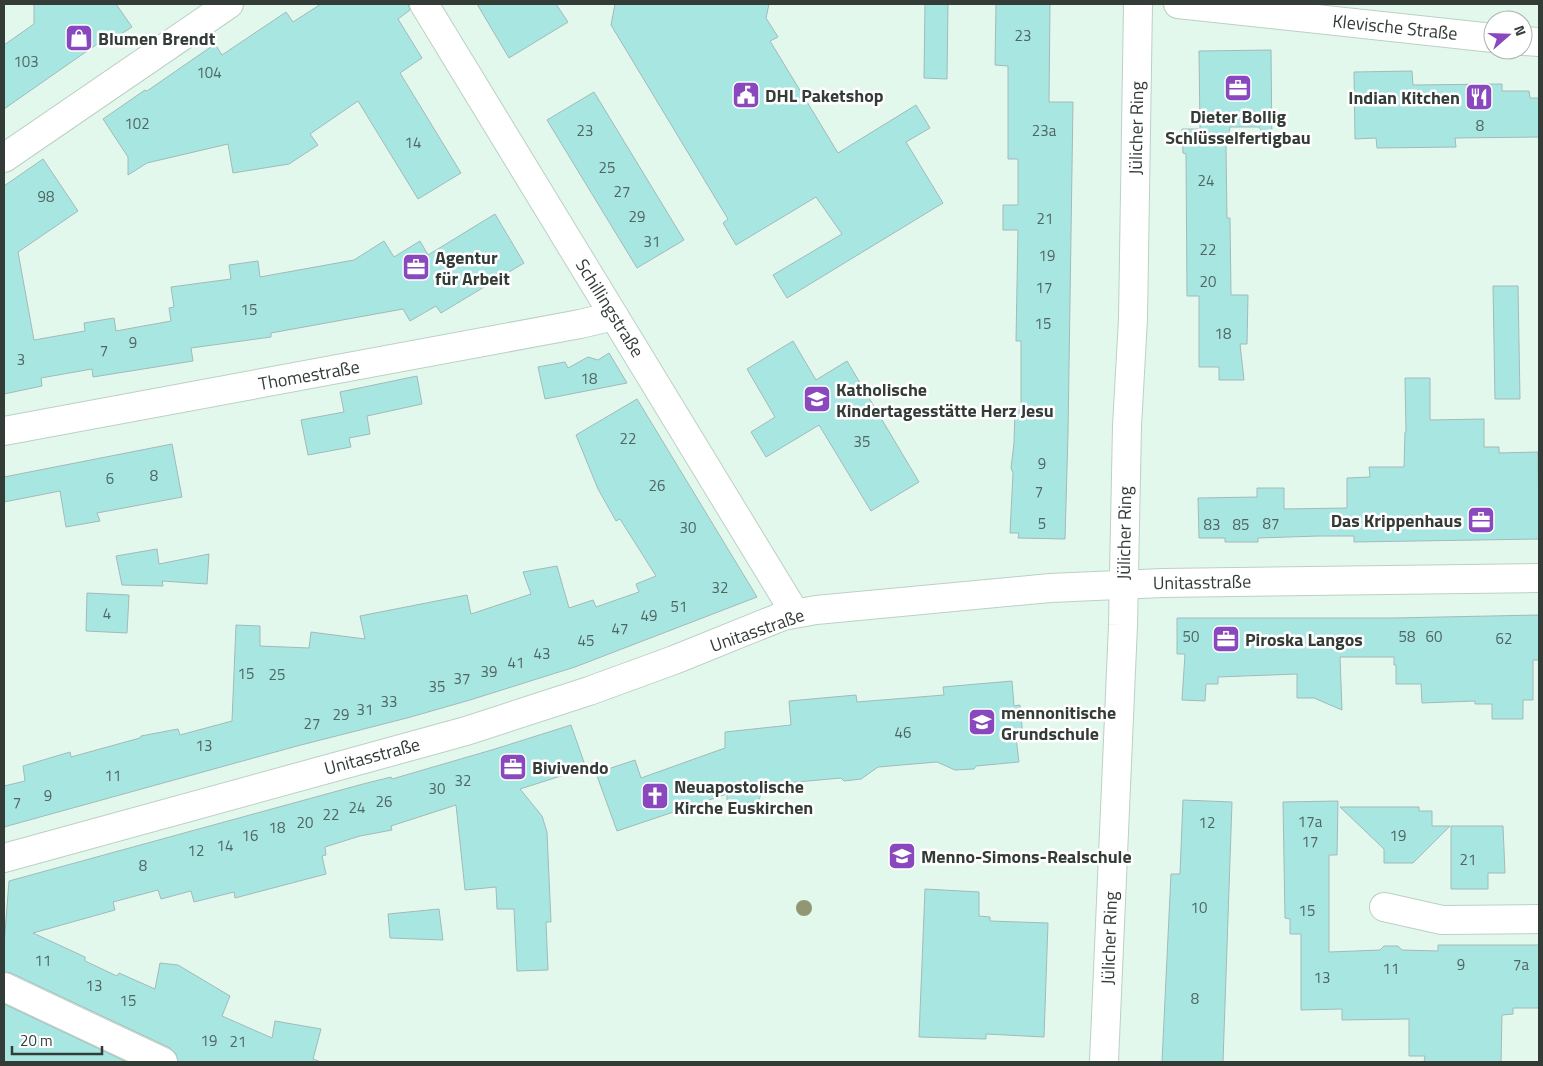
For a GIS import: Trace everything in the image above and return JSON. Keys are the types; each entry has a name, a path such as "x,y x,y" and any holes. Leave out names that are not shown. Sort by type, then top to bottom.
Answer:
{"street":[{"path":"4,158 229,4"},
{"name":"Schillingstraße","path":"424,4 795,613"},
{"name":"Jülicher Ring","path":"1104,1062 1123,625 1127,426 1133,319 1138,4"},
{"name":"Klevische Straße","path":"1178,4 1483,37"},
{"name":"Thomestraße","path":"4,431 571,326 614,316"},
{"name":"Unitasstraße","path":"4,858 466,731 666,663 795,613 1050,588 1191,582 1539,578"},
{"path":"1384,907 1442,920 1539,919"},
{"path":"4,988 163,1062"}],"building":[{"path":"34,4 116,4 132,27 102,46 100,42 4,109 4,45 34,24"},
{"path":"321,4 408,4 410,10 398,19 422,58 400,73 461,173 418,199 358,101 310,134 318,145 289,164 233,173 228,144 147,163 128,175 128,157 103,119 215,44 222,55 286,12 293,22"},
{"path":"477,4 556,4 568,22 509,58"},
{"path":"615,4 769,4 766,18 778,37 770,41 838,153 916,105 930,128 906,142 943,203 787,298 773,275 842,234 816,197 736,245 723,223 728,219 611,25"},
{"path":"925,4 948,4 947,79 924,78"},
{"path":"996,4 1050,4 1049,102 1073,102 1065,539 1018,538 1019,533 1010,533 1013,473 1011,468 1015,410 1021,410 1021,341 1016,341 1018,230 1003,230 1003,205 1018,205 1018,159 1008,159 1008,66 995,65"},
{"path":"1271,50 1272,147 1259,127 1230,127 1226,148 1227,218 1230,218 1231,295 1248,295 1247,344 1240,344 1244,380 1219,380 1219,367 1199,367 1199,296 1187,296 1186,154 1183,153 1182,129 1200,129 1199,51"},
{"path":"1412,71 1413,85 1502,84 1502,91 1529,91 1530,98 1539,98 1539,137 1455,138 1456,147 1377,148 1376,138 1355,139 1354,72"},
{"path":"594,92 684,240 637,268 547,120"},
{"path":"43,159 78,211 18,252 34,340 85,331 84,323 114,318 116,331 171,321 169,308 174,307 171,287 231,279 229,265 258,261 260,277 354,260 384,241 394,257 420,241 428,255 495,214 524,263 441,313 436,306 410,321 403,309 271,333 271,337 191,348 193,361 93,377 92,369 41,378 42,386 4,394 4,186"},
{"path":"1493,286 1518,286 1520,399 1495,399"},
{"path":"793,341 816,380 847,361 919,482 871,511 819,425 766,457 751,432 775,417 747,369"},
{"path":"609,353 627,383 545,399 538,367 565,362 568,368 588,357 598,360"},
{"path":"417,376 422,404 367,416 370,434 349,438 351,447 308,455 301,420 344,412 340,392"},
{"path":"1405,378 1430,378 1430,420 1484,419 1484,447 1499,447 1499,453 1538,452 1539,539 1354,542 1354,536 1319,536 1258,538 1258,542 1225,542 1225,538 1199,538 1198,498 1257,497 1257,488 1284,488 1284,509 1347,508 1347,478 1370,477 1369,467 1404,467 1406,432"},
{"path":"637,399 757,597 575,667 470,700 4,827 4,786 25,781 23,766 70,752 71,757 140,738 141,736 178,729 180,735 232,721 236,625 260,626 260,646 309,648 311,632 365,639 360,616 467,595 471,614 531,594 523,572 557,566 569,608 593,600 596,607 639,592 636,584 656,576 620,519 616,521 598,489 576,435"},
{"path":"172,444 182,497 97,513 100,521 66,527 60,491 4,502 4,477"},
{"path":"157,549 159,564 209,554 207,584 162,581 163,586 122,585 116,556"},
{"path":"87,593 129,595 127,633 86,631"},
{"path":"1539,615 1539,660 1533,660 1533,700 1523,700 1523,719 1492,719 1492,704 1475,704 1475,701 1422,703 1421,684 1396,684 1394,657 1340,657 1342,710 1314,698 1297,698 1297,674 1218,677 1218,684 1206,684 1205,701 1182,700 1185,654 1177,654 1177,618 1393,618"},
{"path":"1012,681 1014,706 1020,705 1023,737 1016,738 1019,762 955,770 937,762 878,767 861,779 844,781 841,778 764,785 758,803 727,804 727,794 617,831 596,773 635,760 641,778 725,748 725,732 791,725 789,701 856,695 857,702 944,695 943,687"},
{"path":"571,725 586,768 520,789 542,816 547,832 551,922 546,922 548,970 517,971 514,909 497,909 496,887 465,890 456,805 391,826 392,830 360,836 325,847 326,855 322,856 326,874 235,898 234,892 194,902 191,891 161,899 158,890 113,902 115,910 33,933 85,957 85,961 117,976 119,973 155,989 160,963 178,965 230,996 222,1016 272,1038 275,1021 321,1029 313,1059 321,1062 178,1062 176,1054 170,1048 11,973 4,972 9,881 363,784 391,777 392,779"},
{"path":"1183,800 1232,802 1223,1062 1162,1062 1171,874 1180,874"},
{"path":"1338,801 1337,855 1329,855 1329,952 1380,950 1384,946 1398,946 1402,950 1438,951 1438,945 1539,945 1539,1008 1513,1008 1513,1014 1502,1015 1501,1062 1424,1062 1425,1056 1409,1056 1409,1019 1342,1020 1342,1009 1301,1010 1301,934 1290,934 1290,919 1285,918 1283,802"},
{"path":"1340,807 1419,807 1419,811 1432,811 1432,826 1450,826 1413,863 1384,863 1384,849"},
{"path":"1451,826 1503,826 1505,873 1488,873 1488,889 1451,889"},
{"path":"925,889 979,892 979,916 990,917 990,921 1048,923 1044,1037 986,1034 986,1039 919,1037"},
{"path":"439,909 443,940 390,938 388,914"},
{"path":"4,1004 127,1062 4,1062"}],"place":[{"name":"Blumen Brendt","path":"79,38"},
{"name":"Dieter Bollig Schlüsselfertigbau","path":"1238,88"},
{"name":"DHL Paketshop","path":"746,95"},
{"name":"Indian Kitchen","path":"1479,97"},
{"name":"Agentur für Arbeit","path":"416,267"},
{"name":"Katholische Kindertagesstätte Herz Jesu","path":"817,399"},
{"name":"Das Krippenhaus","path":"1481,520"},
{"name":"Piroska Langos","path":"1226,639"},
{"name":"mennonitische Grundschule","path":"982,722"},
{"name":"Bivivendo","path":"513,767"},
{"name":"Neuapostolische Kirche Euskirchen","path":"655,796"},
{"name":"Menno-Simons-Realschule","path":"902,856"}]}
